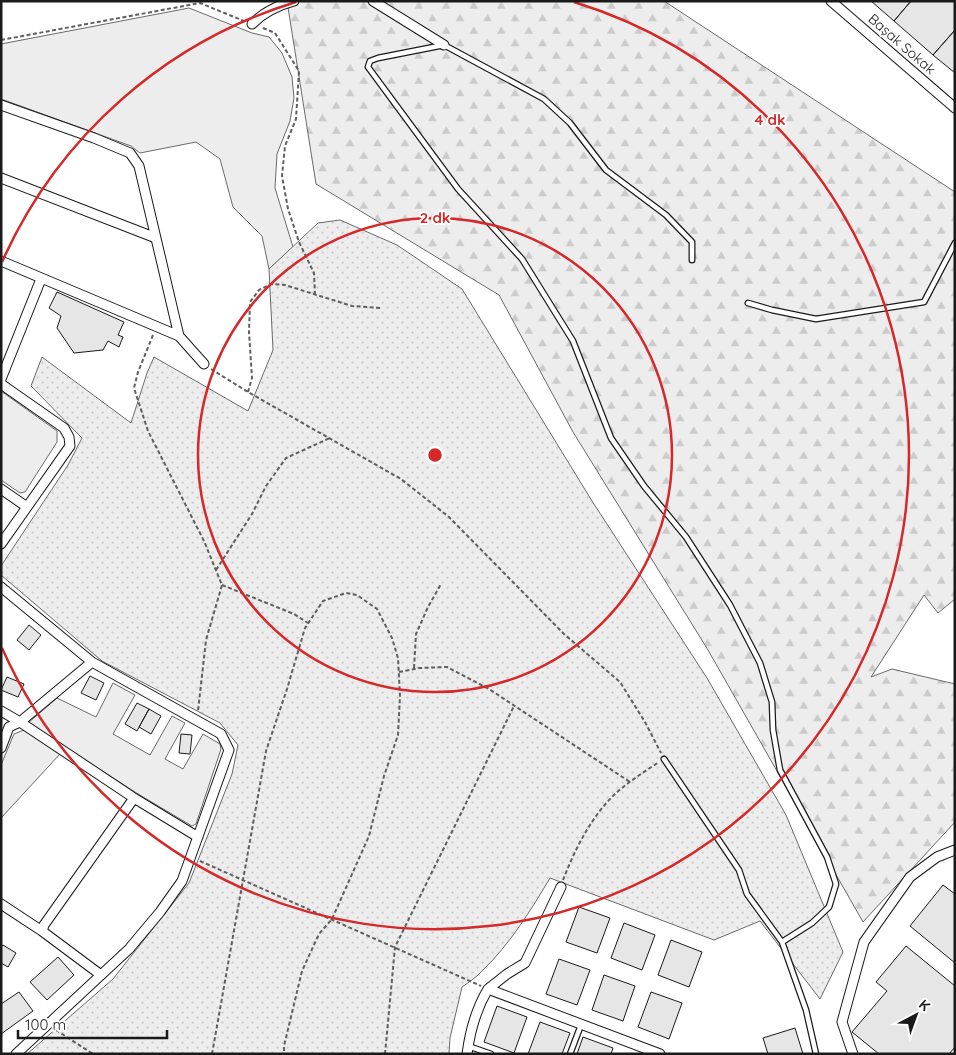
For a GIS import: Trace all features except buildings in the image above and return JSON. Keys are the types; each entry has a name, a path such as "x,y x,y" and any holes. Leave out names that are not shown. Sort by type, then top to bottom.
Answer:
{"street":[{"path":"252,24 260,16 285,2 294,1"},
{"path":"373,1 444,45"},
{"name":"Başak Sokak","path":"830,1 955,108"},
{"path":"1,105 94,138 130,153 139,166 179,336"},
{"path":"1,178 156,238"},
{"path":"1,262 179,336 204,364"},
{"path":"1,379 41,279"},
{"path":"1,384 64,428 69,437 70,446 1,544"},
{"path":"1,489 27,507"},
{"path":"1,587 92,662 221,734 228,750 182,881 160,912 129,949 16,1054"},
{"path":"1,748 10,727 20,722 92,662"},
{"path":"1,711 134,798 198,837"},
{"path":"42,931 44,925 134,798"},
{"path":"853,1054 842,1022 864,942 910,877 937,857 955,850"},
{"path":"468,1050 468,1041 480,1003 488,989 525,963 561,887"},
{"path":"1,904 42,931 101,975"},
{"path":"488,989 660,1054"}],"lane":[{"path":"692,260 692,242 666,215 606,170 570,123 544,99 444,45 370,61 368,67 458,189 522,259 573,341 611,438 644,486 686,537 730,605 760,663 772,702 773,730 780,770 827,857 836,884 829,907 812,923 782,942"},
{"path":"748,302 772,310 816,319 924,302 955,243"},
{"path":"664,758 739,870 747,894 782,942 806,1010 816,1054"},
{"path":"570,1054 581,1024"},
{"path":"468,1050 491,1054"}],"path":[{"path":"1,40 200,3 275,33 299,71 296,118 285,146 282,176 288,209 299,242 314,273 315,295"},
{"path":"248,392 252,378 249,332 250,302 259,290 271,284 285,284 352,306 380,308"},
{"path":"157,326 138,372 134,388 148,431 204,541 222,585 206,640 197,720"},
{"path":"204,364 248,392 401,479 448,518 564,634 620,682 645,722 664,758 614,794 597,814 572,858 561,887"},
{"path":"216,570 252,514 266,486 286,458 330,438"},
{"path":"414,669 416,634 441,584"},
{"path":"222,585 294,614 308,624"},
{"path":"212,1054 266,751 305,628 323,601 346,593 358,595 377,609 392,638 398,658 399,672 398,735 384,776 369,836 332,919 319,934 302,971 284,1046 284,1054"},
{"path":"399,672 446,667 489,689 630,782"},
{"path":"385,1054 395,947 514,706"},
{"path":"190,856 488,989"},
{"path":"47,1025 93,1054"}],"shaded area":[{"path":"189,8 252,33 269,37 282,53 292,77 294,98 290,121 277,154 275,188 293,247 269,269 262,236 233,207 220,159 196,142 140,153 131,146 1,99 1,44"},
{"path":"1,391 57,431 57,442 25,492 20,493 1,480"},
{"path":"113,683 135,695 113,734 150,755 172,716 185,723 165,759 183,769 203,734 220,744 221,749 196,824 192,826 138,794 28,723 57,698 96,717"},
{"path":"24,730 60,754 1,818 1,765 14,734"}],"green space":[{"path":"287,1 664,1 955,192 955,599 938,613 924,595 871,677 892,669 955,684 955,822 863,922 708,650 573,432 499,295 316,184"},
{"path":"340,220 397,245 462,289 592,501 707,678 786,815 843,952 820,999 760,921 714,940 550,878 511,938 478,975 462,987 450,1038 449,1054 27,1054 113,979 189,883 232,774 238,745 220,723 102,661 1,575 1,566 68,465 82,438 31,386 42,357 131,423 154,357 248,411 273,350 269,269 318,223"}]}
